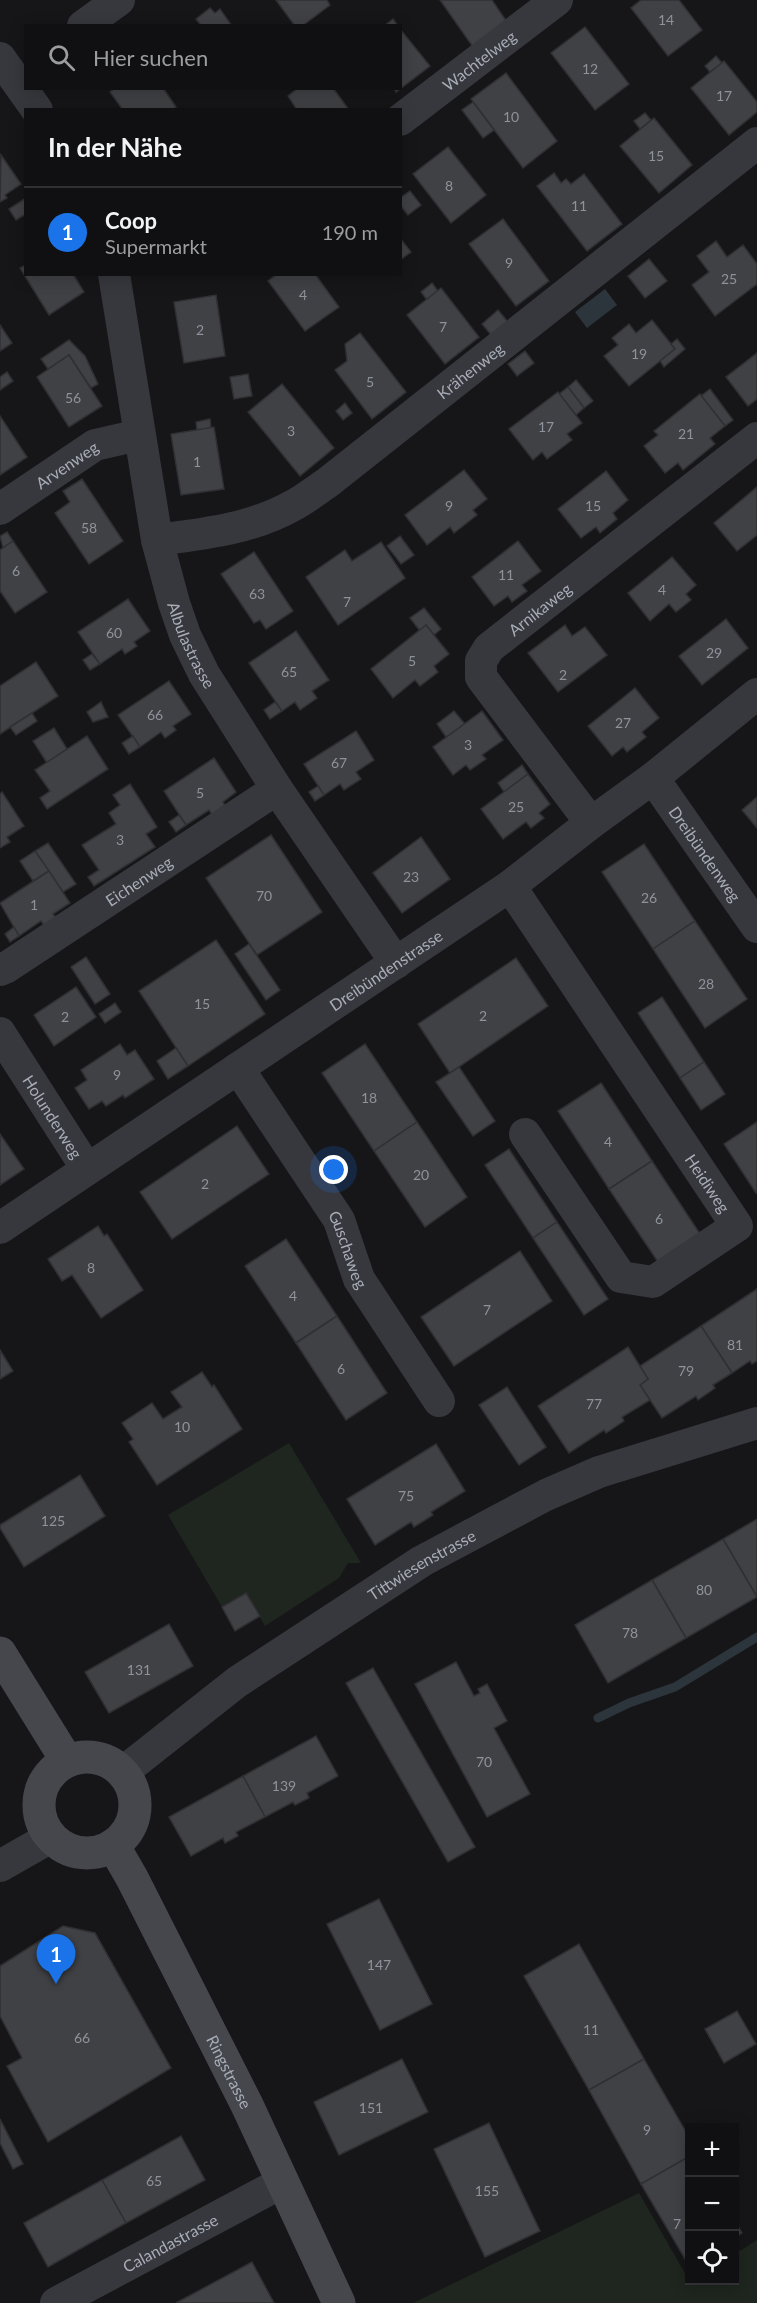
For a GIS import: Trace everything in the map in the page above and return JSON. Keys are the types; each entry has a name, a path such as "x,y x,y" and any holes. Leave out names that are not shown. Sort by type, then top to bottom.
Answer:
{"main road":[{"path":"0,1653 67,1761"},
{"path":"81,1756 97,1757 111,1762 123,1772 132,1786 135,1803 133,1819 126,1834 114,1845 98,1852 81,1853 65,1847 51,1837 42,1822 39,1804 43,1786 52,1771 67,1761 81,1756"},
{"name":"Ringstrasse","path":"114,1845 247,2105 339,2303"}],"street":[{"path":"86,24 119,0"},
{"name":"Wachtelweg","path":"402,118 557,0"},
{"path":"10,71 36,108"},
{"name":"Krähenweg","path":"157,540 217,532 248,525 292,507 327,483 757,142"},
{"name":"Albulastrasse","path":"121,276 140,435 157,540 174,603 204,674 277,789 396,963"},
{"name":"Arvenweg","path":"0,509 95,445 140,435"},
{"name":"Arnikaweg","path":"591,823 481,677 481,661 489,648 757,438"},
{"name":"Dreibündenstrasse","path":"0,1228 510,886 653,778 757,694"},
{"name":"Dreibündenweg","path":"653,778 757,927"},
{"name":"Eichenweg","path":"0,970 277,789"},
{"name":"Heidiweg","path":"510,886 737,1226 653,1282 621,1277 525,1134"},
{"name":"Holunderweg","path":"0,1033 87,1169"},
{"name":"Guschaweg","path":"238,1068 339,1220 359,1279 439,1401"},
{"name":"Tittwiesenstrasse","path":"123,1772 237,1682 448,1547 546,1495 599,1472 757,1423"},
{"path":"0,1866 51,1837"},
{"name":"Calandastrasse","path":"56,2303 283,2182"}],"shaded area":[{"path":"605,289 617,305 587,328 575,312"},
{"path":"289,1443 361,1563 348,1563 339,1578 265,1626 246,1593 222,1607 168,1515"},
{"path":"639,2193 685,2273 685,2285 739,2285 739,2251 757,2240 757,2303 413,2303"}],"building":[{"path":"276,0 327,0 330,5 305,24 294,24"},
{"path":"440,0 492,0 507,22 473,47"},
{"path":"641,0 679,0 702,30 668,56 631,8"},
{"path":"210,8 215,13 220,9 231,24 200,24 196,19"},
{"path":"393,19 397,24 387,24"},
{"path":"585,27 629,84 595,110 551,53"},
{"path":"402,31 430,66 402,87"},
{"path":"716,56 722,63 710,72 705,66"},
{"path":"724,61 757,102 757,112 729,135 691,88"},
{"path":"506,73 557,141 523,168 471,99"},
{"path":"112,90 164,90 176,107 122,108 110,92"},
{"path":"296,90 334,90 348,108 296,108 288,96"},
{"path":"473,102 494,130 483,138 462,110"},
{"path":"645,113 651,120 640,129 634,121"},
{"path":"654,118 692,165 659,193 620,146"},
{"path":"448,147 486,195 451,223 413,174"},
{"path":"1,155 21,184 5,195 7,198 0,202"},
{"path":"554,173 561,183 566,179 571,184 584,174 622,224 587,251 537,186"},
{"path":"410,191 421,205 408,215 402,208 402,197"},
{"path":"24,199 24,215 16,220 9,209"},
{"path":"503,219 549,281 516,306 469,244"},
{"path":"402,241 411,252 402,259"},
{"path":"716,241 727,257 743,245 757,264 757,284 715,316 692,285 709,272 697,256"},
{"path":"649,259 667,281 645,298 628,276"},
{"path":"25,276 74,276 84,292 49,315"},
{"path":"274,276 316,276 339,307 305,331 268,281"},
{"path":"432,283 438,291 427,300 421,292"},
{"path":"441,288 479,337 445,364 407,315"},
{"path":"216,295 225,356 184,363 174,302"},
{"path":"498,310 508,322 492,336 482,324"},
{"path":"652,320 675,349 629,386 604,356 618,345 612,338 629,324 636,333"},
{"path":"0,325 12,343 0,351"},
{"path":"360,333 406,392 372,419 335,370 347,361 345,344"},
{"path":"677,339 685,349 664,367 660,361 675,349 671,344"},
{"path":"69,340 85,356 98,384 91,388 69,355 48,369 41,359"},
{"path":"525,351 534,363 517,376 508,364"},
{"path":"757,353 757,399 748,406 726,377"},
{"path":"69,355 102,406 69,427 37,377"},
{"path":"7,372 13,381 0,390 0,377"},
{"path":"248,374 252,396 234,399 230,377"},
{"path":"576,380 593,401 584,408 568,387"},
{"path":"282,384 334,448 300,476 248,412"},
{"path":"568,387 584,408 576,415 559,394"},
{"path":"710,389 733,420 725,426 701,396"},
{"path":"558,392 582,423 567,434 572,440 547,459 542,452 533,460 509,429"},
{"path":"700,394 725,426 710,438 715,444 683,470 678,463 665,473 644,446 658,435 654,431"},
{"path":"345,403 352,413 343,420 336,411"},
{"path":"0,416 27,457 0,475"},
{"path":"210,419 211,428 197,430 196,422"},
{"path":"214,427 224,489 181,495 171,434"},
{"path":"464,470 487,499 473,510 477,515 454,533 450,527 427,545 405,515"},
{"path":"606,471 628,500 613,513 617,519 600,533 596,527 581,538 558,509"},
{"path":"82,479 123,541 89,564 55,513 70,502 63,491"},
{"path":"757,487 757,535 737,551 714,523"},
{"path":"7,532 13,541 3,548 0,536"},
{"path":"400,536 414,555 401,564 387,546"},
{"path":"13,541 47,592 15,613 0,591 0,550"},
{"path":"518,541 541,571 522,585 527,591 512,602 508,596 494,606 472,577"},
{"path":"381,542 405,578 338,625 306,577 345,550 352,561"},
{"path":"254,552 293,611 266,629 260,620 254,623 221,574"},
{"path":"672,557 696,585 686,594 691,600 676,612 669,604 650,621 628,593"},
{"path":"128,599 150,631 134,642 137,646 125,654 122,649 100,664 78,632"},
{"path":"424,608 441,629 434,635 426,625 420,631 410,618"},
{"path":"726,619 748,648 702,685 679,656"},
{"path":"426,625 449,654 434,666 438,672 420,686 415,680 393,698 371,669"},
{"path":"565,625 572,636 585,627 607,655 558,692 528,653"},
{"path":"296,631 329,680 312,691 317,698 300,710 295,702 282,711 249,663"},
{"path":"92,654 100,664 90,670 83,660"},
{"path":"36,662 58,696 0,734 0,686"},
{"path":"169,681 191,714 173,726 176,730 165,738 161,732 140,747 118,715"},
{"path":"635,688 659,718 642,732 646,737 627,752 623,747 612,756 588,726"},
{"path":"101,702 108,717 93,722 87,712"},
{"path":"275,702 282,711 270,719 264,710"},
{"path":"454,711 465,724 446,737 437,724"},
{"path":"482,711 503,740 482,755 486,759 470,770 466,765 453,775 433,747"},
{"path":"32,713 37,721 16,735 10,727"},
{"path":"54,728 67,749 47,763 33,741"},
{"path":"356,731 374,760 356,772 361,779 344,790 340,784 324,795 304,764"},
{"path":"87,736 108,769 47,809 40,798 50,791 35,770"},
{"path":"133,736 140,747 129,754 122,743"},
{"path":"214,758 236,792 223,802 226,807 213,816 209,810 186,825 164,791"},
{"path":"522,765 528,774 504,792 498,783"},
{"path":"528,774 550,804 539,813 544,818 531,828 526,822 503,839 481,809"},
{"path":"130,784 157,827 146,834 155,847 94,886 88,877 99,870 82,845 116,824 109,813 120,805 113,795"},
{"path":"318,786 324,795 315,801 309,792"},
{"path":"2,792 24,826 7,837 10,842 0,848 0,794"},
{"path":"757,797 757,828 742,810"},
{"path":"179,815 186,825 176,832 169,822"},
{"path":"271,835 322,912 257,955 206,878"},
{"path":"421,837 450,879 402,913 373,873"},
{"path":"48,843 76,884 63,892 35,851"},
{"path":"644,844 695,921 653,949 602,872"},
{"path":"35,851 49,871 33,881 20,861"},
{"path":"49,871 70,903 53,914 57,919 45,927 41,921 19,936 0,903"},
{"path":"695,921 747,999 705,1028 653,949"},
{"path":"14,927 19,936 10,942 5,934"},
{"path":"216,940 265,1014 188,1066 139,991"},
{"path":"249,944 280,990 266,1000 235,954"},
{"path":"86,957 110,994 95,1004 71,967"},
{"path":"516,958 548,1006 450,1073 418,1024"},
{"path":"76,987 96,1017 54,1046 34,1015"},
{"path":"662,997 704,1062 680,1078 638,1013"},
{"path":"115,1003 121,1012 105,1023 99,1014"},
{"path":"120,1044 127,1055 135,1050 154,1079 125,1098 123,1095 106,1106 102,1101 89,1109 75,1088 87,1080 81,1070"},
{"path":"365,1044 417,1122 374,1151 322,1073"},
{"path":"176,1048 188,1066 168,1079 157,1061"},
{"path":"704,1062 725,1094 701,1110 680,1078"},
{"path":"459,1067 495,1121 473,1136 436,1082"},
{"path":"601,1083 652,1161 609,1189 558,1111"},
{"path":"417,1122 467,1197 425,1227 374,1151"},
{"path":"757,1122 757,1193 756,1193 724,1144"},
{"path":"237,1126 269,1174 172,1239 140,1192"},
{"path":"0,1134 24,1169 0,1185"},
{"path":"509,1149 557,1222 533,1238 485,1165"},
{"path":"652,1161 702,1237 660,1265 609,1189"},
{"path":"557,1222 608,1299 584,1315 533,1238"},
{"path":"98,1226 104,1236 107,1234 143,1290 101,1318 72,1275 62,1281 48,1259"},
{"path":"286,1239 337,1316 296,1343 245,1266"},
{"path":"520,1251 552,1301 454,1366 421,1317"},
{"path":"757,1289 757,1361 752,1364 750,1361 732,1373 701,1326"},
{"path":"337,1316 387,1393 346,1420 296,1343"},
{"path":"701,1326 732,1373 713,1385 715,1388 698,1400 696,1396 662,1418 640,1385 648,1379 640,1366"},
{"path":"628,1347 648,1379 640,1385 650,1400 622,1417 624,1421 606,1433 604,1430 569,1453 538,1406"},
{"path":"0,1350 13,1371 0,1379"},
{"path":"202,1372 212,1387 214,1385 242,1429 157,1485 129,1442 133,1439 122,1423 152,1403 163,1419 182,1407 171,1392"},
{"path":"507,1387 546,1447 519,1465 479,1405"},
{"path":"436,1444 465,1491 431,1512 433,1515 414,1527 411,1522 375,1545 347,1499"},
{"path":"80,1475 105,1516 24,1567 0,1525"},
{"path":"757,1519 757,1597 723,1539"},
{"path":"723,1539 757,1597 686,1638 652,1580"},
{"path":"652,1580 686,1638 608,1683 575,1625"},
{"path":"246,1593 260,1616 235,1631 222,1607"},
{"path":"169,1624 193,1666 109,1713 85,1672"},
{"path":"456,1662 474,1696 480,1693 478,1689 487,1684 507,1721 494,1728 530,1794 487,1817 415,1684"},
{"path":"373,1668 475,1847 448,1862 346,1683"},
{"path":"316,1736 338,1776 307,1793 309,1798 295,1805 293,1802 265,1817 243,1776"},
{"path":"243,1776 265,1817 236,1832 238,1836 225,1843 223,1838 191,1856 169,1817"},
{"path":"379,1899 432,2004 380,2030 327,1924"},
{"path":"63,1926 95,1933 171,2068 48,2142 7,2066 22,2058 0,2016 0,1966"},
{"path":"579,1944 644,2059 589,2090 524,1976"},
{"path":"737,2011 756,2044 724,2063 705,2029"},
{"path":"402,2059 428,2112 339,2155 314,2102"},
{"path":"644,2059 685,2130 685,2159 641,2184 589,2090"},
{"path":"0,2119 23,2164 13,2169 0,2143"},
{"path":"489,2123 540,2231 485,2257 434,2149"},
{"path":"181,2136 205,2180 126,2223 102,2180"},
{"path":"685,2159 685,2259 641,2184"},
{"path":"102,2180 126,2223 48,2267 24,2223"},
{"path":"252,2262 274,2303 176,2303"}],"waterway":[{"path":"598,1718 629,1703 675,1687 757,1637"}],"place":[{"name":"Coop","path":"56,1984"}]}
